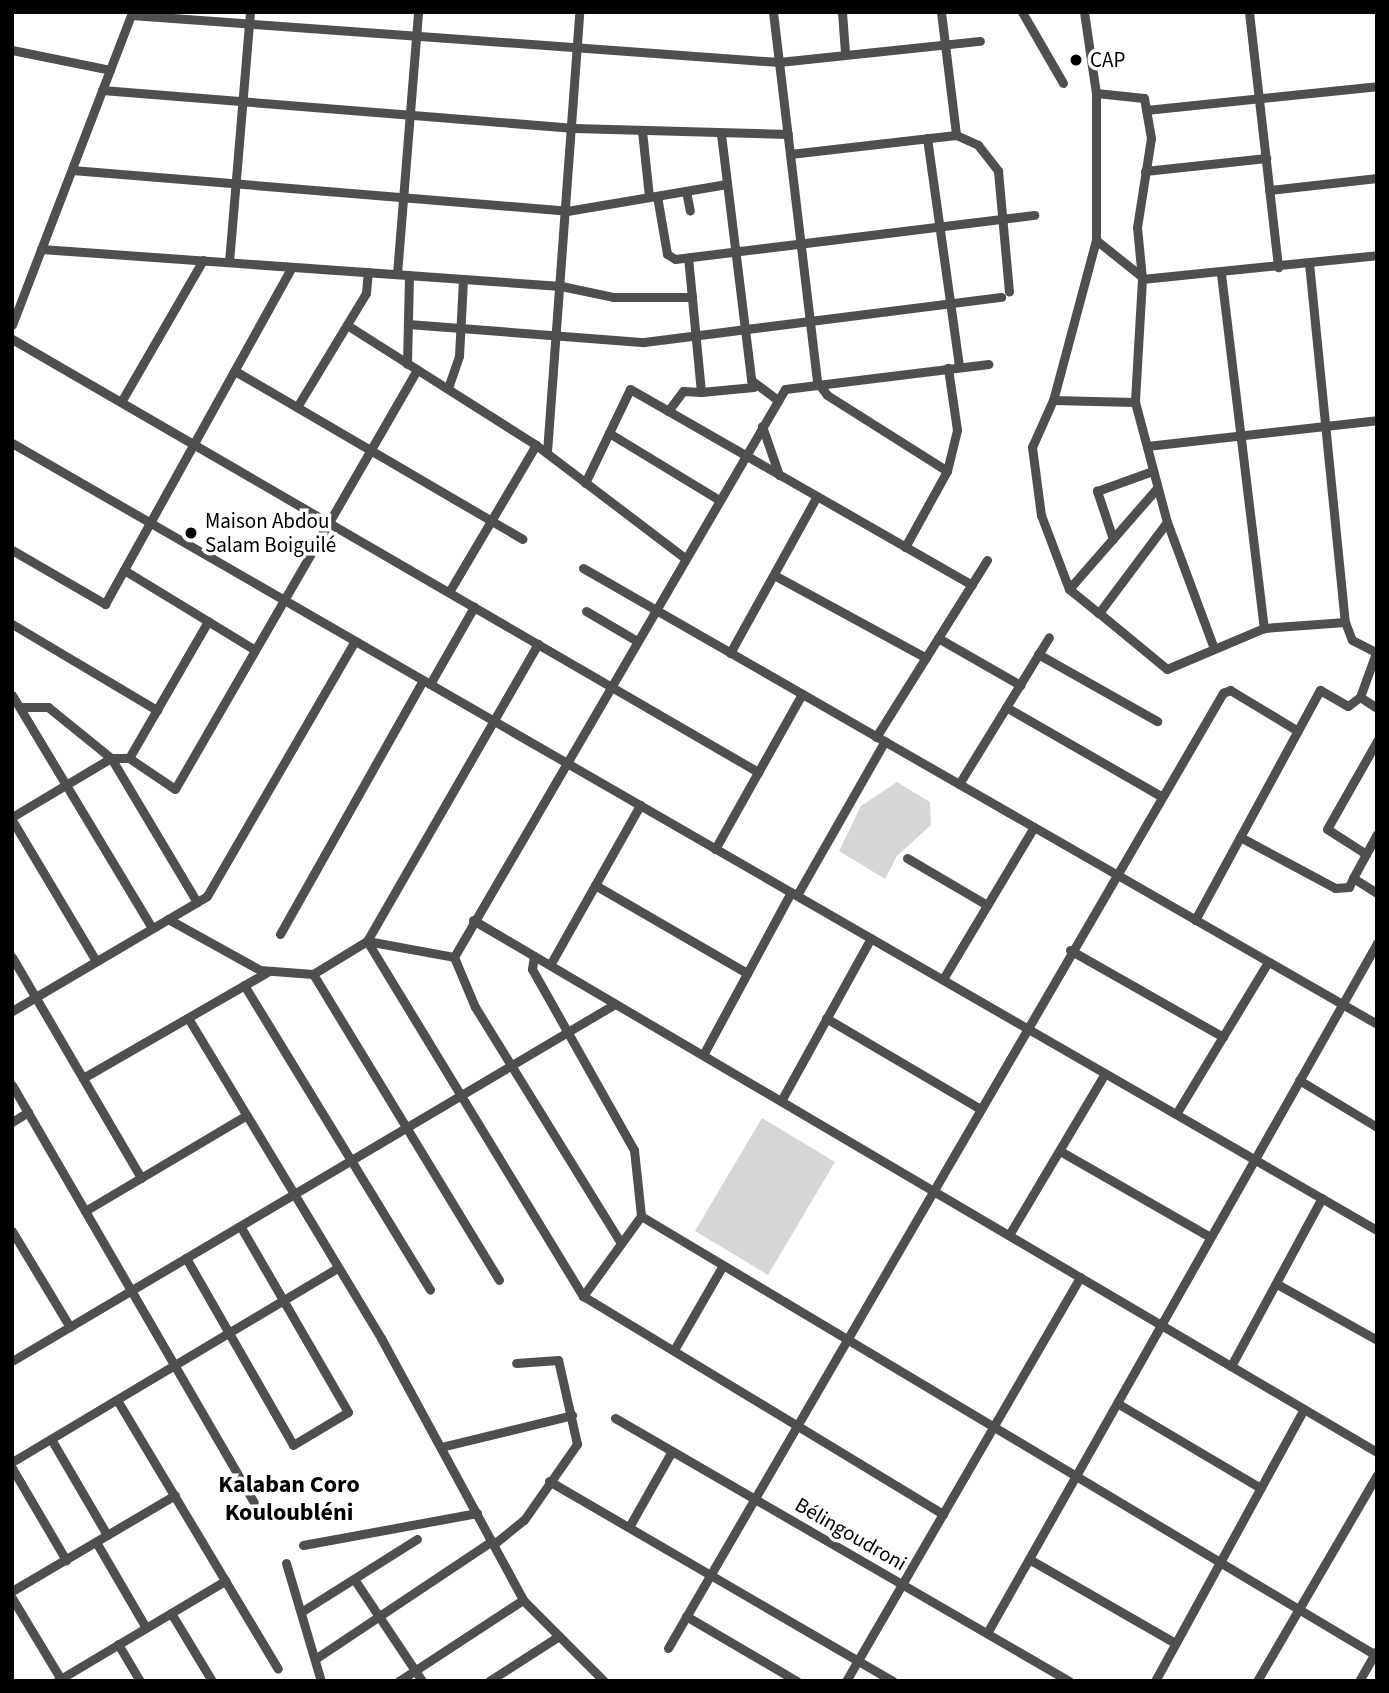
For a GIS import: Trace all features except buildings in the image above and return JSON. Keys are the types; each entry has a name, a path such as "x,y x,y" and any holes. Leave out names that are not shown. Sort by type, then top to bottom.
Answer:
{"street":[{"path":"229,262 250,12"},
{"path":"397,274 418,12"},
{"path":"547,452 574,128 579,12"},
{"path":"773,12 817,382 827,395 947,471"},
{"path":"842,12 845,53"},
{"path":"941,12 956,135"},
{"path":"1022,12 1063,83"},
{"path":"1084,12 1096,93 1096,240 1053,400 1032,447 1041,515 1069,589 1167,669 1213,646 1264,628 1345,622"},
{"path":"1249,12 1278,267"},
{"path":"12,325 131,14 779,62 943,41 980,41"},
{"path":"12,50 110,71"},
{"path":"1146,110 1377,86"},
{"path":"102,90 242,104 574,128 788,134"},
{"path":"1096,93 1141,95 1146,110 1151,138 1137,227 1142,277 1135,402 1167,522 1213,646"},
{"path":"642,131 653,196 667,254 688,258 735,250 1034,215"},
{"path":"721,134 754,387"},
{"path":"408,324 644,342 950,305 1005,294 1003,218 998,171 989,155 956,135 790,154"},
{"path":"927,138 959,367"},
{"path":"1145,171 1266,158"},
{"path":"72,170 567,211 727,184"},
{"path":"1269,190 1377,178"},
{"path":"686,191 690,211"},
{"path":"1096,240 1142,277 1221,274 1377,255"},
{"path":"41,249 561,286 613,297 692,297"},
{"path":"688,258 701,392"},
{"path":"121,402 203,260"},
{"path":"1195,920 1320,690 1348,706 1360,698 1376,651 1352,640 1345,622 1309,263"},
{"path":"12,550 105,604 292,267"},
{"path":"297,407 366,293 368,272"},
{"path":"1221,274 1264,628"},
{"path":"407,363 409,275"},
{"path":"448,388 461,328 463,279"},
{"path":"12,293 23,295"},
{"path":"346,325 547,452 685,558"},
{"path":"12,339 758,772"},
{"path":"619,1240 475,1007 454,957 473,920 778,400 792,385 988,364"},
{"path":"905,547 947,471 957,430 948,368"},
{"path":"96,961 12,819 111,758 129,758 176,789 417,370"},
{"path":"235,371 522,539"},
{"path":"668,411 684,391 754,387 778,400"},
{"path":"584,483 630,389 972,584"},
{"path":"1053,400 1135,402"},
{"path":"1147,446 1377,420"},
{"path":"762,426 779,475"},
{"path":"609,433 719,500"},
{"path":"12,443 1377,1230"},
{"path":"449,592 536,445"},
{"path":"1113,538 1097,491 1153,471"},
{"path":"1069,589 1157,488"},
{"path":"730,653 817,496"},
{"path":"1100,613 1167,522"},
{"path":"703,1055 926,657 987,560"},
{"path":"583,568 1377,1024"},
{"path":"124,570 255,650"},
{"path":"774,575 926,657"},
{"path":"280,934 427,682 474,607"},
{"path":"586,611 637,641"},
{"path":"129,758 208,621"},
{"path":"12,624 157,710"},
{"path":"959,784 1049,637"},
{"path":"938,638 1020,685"},
{"path":"12,1012 207,896 355,641"},
{"path":"168,919 268,971 313,974 367,941 538,644"},
{"path":"1038,654 1157,721"},
{"path":"668,1648 1159,795 1223,693 1230,690 1298,731"},
{"path":"715,849 802,694"},
{"path":"12,695 152,928"},
{"path":"1360,698 1377,708"},
{"path":"20,707 48,706 111,758 197,902"},
{"path":"1006,707 1159,795"},
{"path":"1366,854 1326,829 1377,741"},
{"path":"550,965 640,805"},
{"path":"943,979 1034,827"},
{"path":"1240,837 1335,888 1349,887 1377,834"},
{"path":"908,858 987,905"},
{"path":"1353,878 1377,893"},
{"path":"595,885 747,973"},
{"path":"473,920 1377,1452"},
{"path":"781,1101 871,938"},
{"path":"367,941 454,957"},
{"path":"367,941 583,1296 943,1514"},
{"path":"986,1633 1377,943"},
{"path":"1070,950 1223,1037"},
{"path":"534,956 532,969 634,1150 641,1216 619,1240 583,1296"},
{"path":"12,957 141,1178"},
{"path":"1176,1114 1268,962"},
{"path":"83,1079 268,971"},
{"path":"313,974 499,1280"},
{"path":"244,985 349,1162 430,1290"},
{"path":"12,1361 615,1004"},
{"path":"188,1018 442,1447 523,1600 604,1681"},
{"path":"827,1018 979,1108"},
{"path":"1009,1235 1105,1073"},
{"path":"1299,1080 1377,1127"},
{"path":"12,1085 254,1502"},
{"path":"12,1122 28,1112"},
{"path":"85,1211 247,1115"},
{"path":"1060,1151 1210,1237"},
{"path":"1230,1366 1322,1198"},
{"path":"641,1216 1376,1654 1359,1681"},
{"path":"186,1258 293,1445 348,1412 240,1226"},
{"path":"12,1231 17,1248 70,1327"},
{"path":"674,1350 723,1265"},
{"path":"12,1462 338,1268"},
{"path":"846,1681 1080,1277"},
{"path":"1277,1284 1377,1340"},
{"path":"315,1659 524,1520 577,1444 558,1360 516,1363"},
{"path":"117,1400 278,1669"},
{"path":"1116,1403 1261,1488"},
{"path":"1155,1681 1304,1409"},
{"path":"442,1447 572,1415"},
{"name":"Bélingoudroni","path":"615,1418 1069,1681"},
{"path":"51,1439 107,1535"},
{"path":"629,1527 672,1451"},
{"path":"12,1468 66,1560"},
{"path":"1257,1681 1377,1475"},
{"path":"549,1481 893,1681"},
{"path":"12,1591 174,1495"},
{"path":"303,1545 477,1513"},
{"path":"301,1612 417,1539"},
{"path":"96,1542 146,1628"},
{"path":"1029,1559 1175,1643"},
{"path":"286,1563 321,1681"},
{"path":"354,1579 422,1681"},
{"path":"12,1598 60,1680 225,1581"},
{"path":"398,1681 523,1600"},
{"path":"171,1613 212,1681"},
{"path":"686,1616 797,1681"},
{"path":"489,1681 559,1636"},
{"path":"118,1644 140,1681"}],"shaded area":[{"path":"897,782 930,802 931,825 897,856 885,879 839,851 861,806"},
{"path":"762,1118 835,1162 768,1275 695,1231"}],"place":[{"name":"CAP","path":"1076,60"},
{"name":"Maison Abdou Salam Boiguilé","path":"191,533"}],"district":[{"name":"Kalaban Coro Kouloubléni","path":"289,1499"}]}
